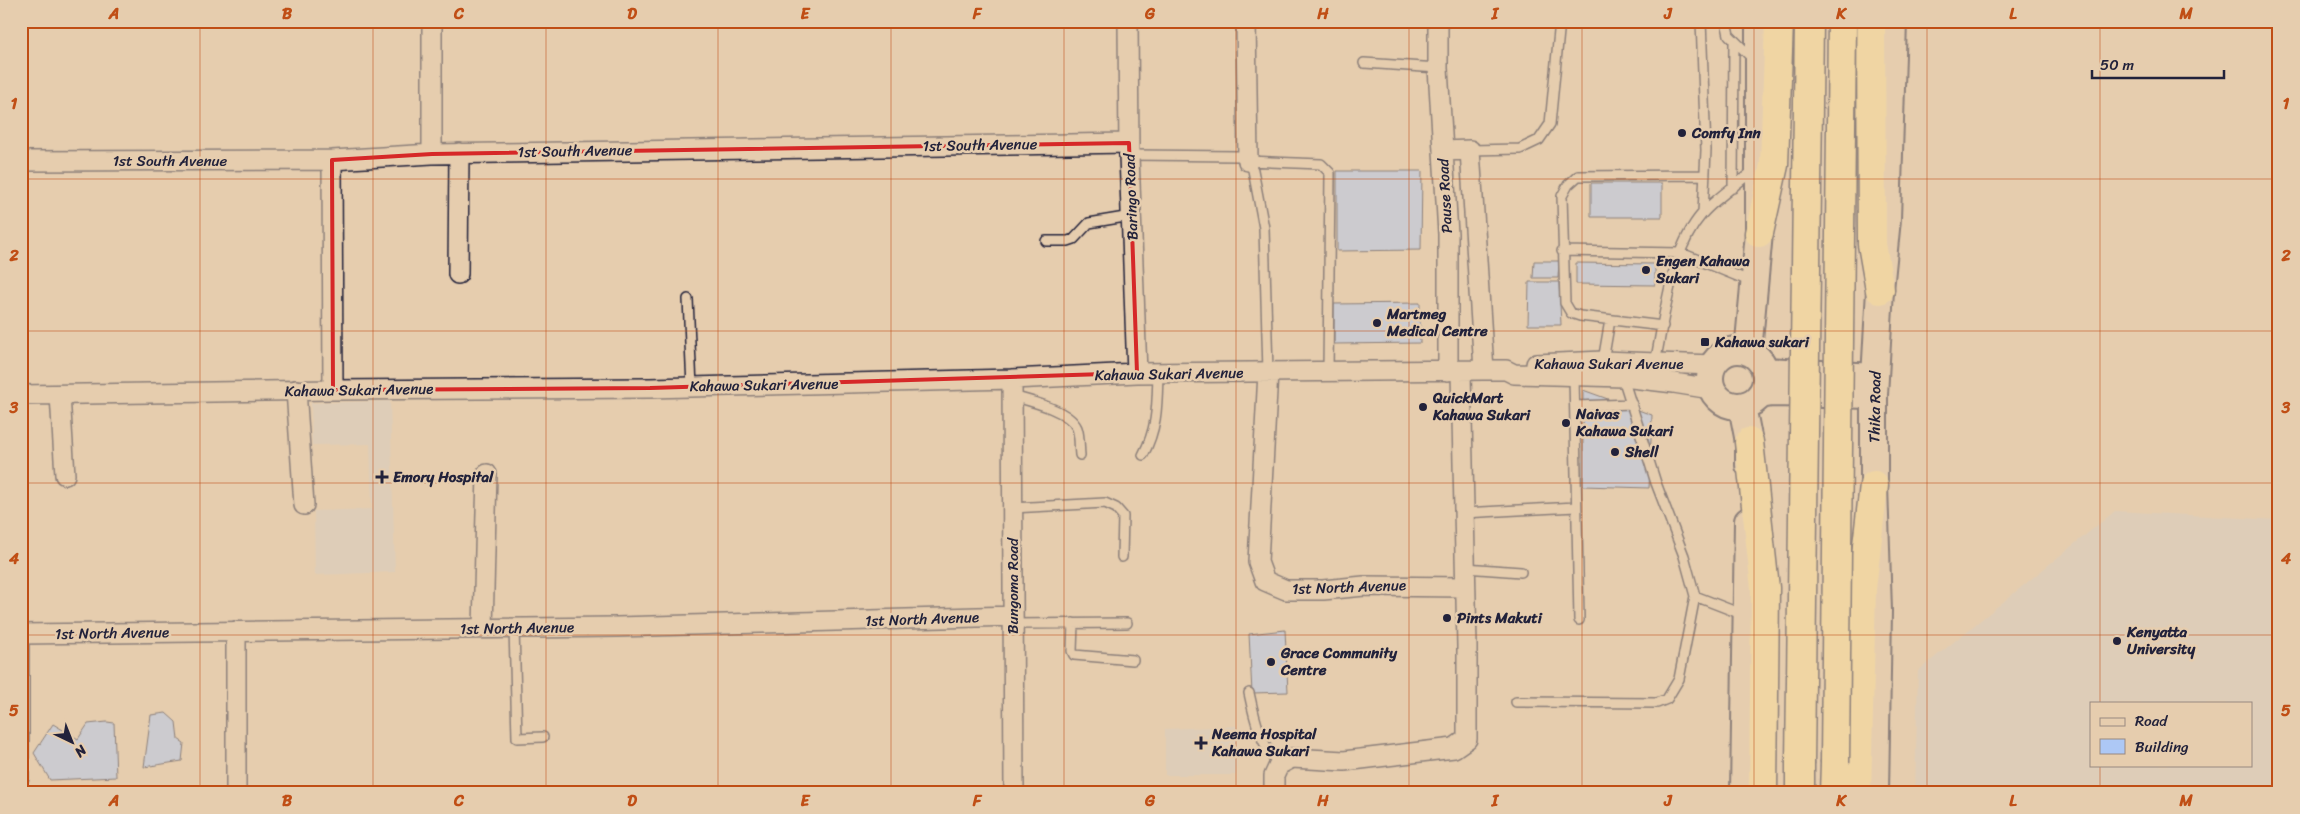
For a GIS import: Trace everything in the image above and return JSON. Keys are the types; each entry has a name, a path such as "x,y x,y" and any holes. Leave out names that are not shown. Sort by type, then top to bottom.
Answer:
{"highway":[{"path":"1760,233 1774,164 1779,21"},
{"path":"1800,793 1809,21"},
{"path":"1834,793 1842,21"},
{"path":"1871,21 1872,244 1880,290"},
{"path":"1749,442 1764,588 1763,793"},
{"path":"1857,793 1862,589 1874,485"}],"main road":[{"path":"1744,793 1749,442 1754,381 1755,283 1760,233 1758,167 1759,21"},
{"name":"Thika Road","path":"1875,793 1878,611 1874,485 1874,386 1880,290 1887,220 1893,21"},
{"path":"1754,381 1738,351 1726,354 1712,377 1722,402 1730,406 1754,381 1874,386"}],"street":[{"path":"432,21 432,154"},
{"name":"Baringo Road","path":"1128,21 1129,149 1137,373"},
{"path":"1246,21 1248,161"},
{"name":"Pause Road","path":"1279,764 1292,758 1344,761 1454,748 1466,739 1467,646 1464,587 1464,513 1454,371 1438,68 1438,21"},
{"name":"1st South Avenue","path":"21,162 332,160 459,153 1129,149"},
{"path":"1443,151 1470,150 1484,370"},
{"path":"458,274 459,153"},
{"path":"332,160 333,390"},
{"name":"Kahawa Sukari Avenue","path":"1506,370 1512,365 1603,362 1655,363 1712,377"},
{"name":"Kahawa Sukari Avenue","path":"21,395 296,390 692,387 1012,388 1137,373 1506,370 1514,374 1623,377 1674,382 1712,377"},
{"name":"1st North Avenue","path":"1268,372 1258,562 1265,581 1286,590 1323,590 1364,586 1464,587"},
{"name":"Bungoma Road","path":"1012,388 1014,793"},
{"path":"296,390 304,504"},
{"path":"60,395 65,475"},
{"path":"484,628 487,474"},
{"name":"1st North Avenue","path":"23,634 1013,620"},
{"path":"236,632 236,793"},
{"path":"1274,793 1274,776 1279,764"}],"lane":[{"path":"1470,150 1520,149 1539,140 1550,124 1560,21"},
{"path":"1701,21 1706,150 1703,213"},
{"path":"1726,21 1729,35 1734,42 1758,64"},
{"path":"1733,188 1734,42"},
{"path":"1364,63 1438,68"},
{"path":"1129,149 1239,156 1248,161 1321,164 1330,173 1328,372"},
{"path":"1248,161 1253,170 1264,228 1268,372"},
{"path":"1655,363 1672,277 1687,236 1703,213 1758,167"},
{"path":"1663,326 1580,316 1570,313 1566,303 1562,251 1562,196 1568,185 1578,176 1705,175"},
{"path":"1046,241 1068,241 1074,239 1089,223 1131,216"},
{"path":"1562,251 1681,253 1755,283"},
{"path":"688,299 692,387"},
{"path":"1603,362 1610,320"},
{"path":"1143,455 1152,439 1156,424 1158,373"},
{"path":"1574,377 1579,620"},
{"path":"1516,702 1657,703 1667,699 1679,680 1695,596 1684,556 1656,483 1623,377"},
{"path":"1012,388 1073,422 1078,430 1080,455"},
{"path":"1575,406 1632,404"},
{"path":"1012,508 1105,503 1116,508 1123,516 1122,557"},
{"path":"1464,513 1563,506 1576,507"},
{"path":"1464,568 1521,572"},
{"path":"1695,596 1747,616"},
{"path":"1013,620 1127,623"},
{"path":"1072,623 1072,651 1074,655 1133,660"},
{"path":"514,628 517,738 543,737"},
{"path":"23,634 24,779"},
{"path":"1249,693 1256,728 1262,741 1279,764"}],"highlighted area":[{"path":"1129,143 1137,373 650,388 333,390 332,160 432,154"}],"shaded area":[{"name":"Emory Hospital","path":"390,401 395,572 315,575 314,511 372,509 370,444 312,445 311,403"},
{"name":"Kenyatta University","path":"2115,511 2279,520 2279,793 1915,793 1918,671"},
{"name":"Neema Hospital Kahawa Sukari","path":"1237,726 1236,775 1165,775 1165,729"}],"building":[{"path":"1337,171 1422,171 1421,250 1337,251"},
{"path":"1591,183 1662,183 1662,217 1591,217"},
{"path":"1534,261 1559,261 1558,278 1533,278"},
{"path":"1576,263 1655,264 1655,285 1576,284"},
{"path":"1529,282 1559,282 1561,325 1528,325"},
{"name":"Martmeg Medical Centre","path":"1420,303 1420,343 1334,344 1334,304"},
{"path":"1583,390 1652,415 1649,488 1583,486"},
{"name":"Grace Community Centre","path":"1285,630 1288,692 1252,693 1249,634"},
{"path":"166,713 176,722 178,739 184,743 182,761 144,767 151,715"},
{"path":"114,723 116,777 50,780 34,753 53,724 78,739 88,724"}],"place":[{"name":"Comfy Inn","path":"1682,133"},
{"name":"Engen Kahawa Sukari","path":"1646,270"},
{"name":"Martmeg Medical Centre","path":"1377,323"},
{"name":"Kahawa sukari","path":"1705,342"},
{"name":"QuickMart Kahawa Sukari","path":"1423,407"},
{"name":"Naivas Kahawa Sukari","path":"1566,423"},
{"name":"Shell","path":"1615,452"},
{"name":"Emory Hospital","path":"382,477"},
{"name":"Pints Makuti","path":"1447,618"},
{"name":"Kenyatta University","path":"2117,641"},
{"name":"Grace Community Centre","path":"1271,662"},
{"name":"Neema Hospital Kahawa Sukari","path":"1201,743"}]}
